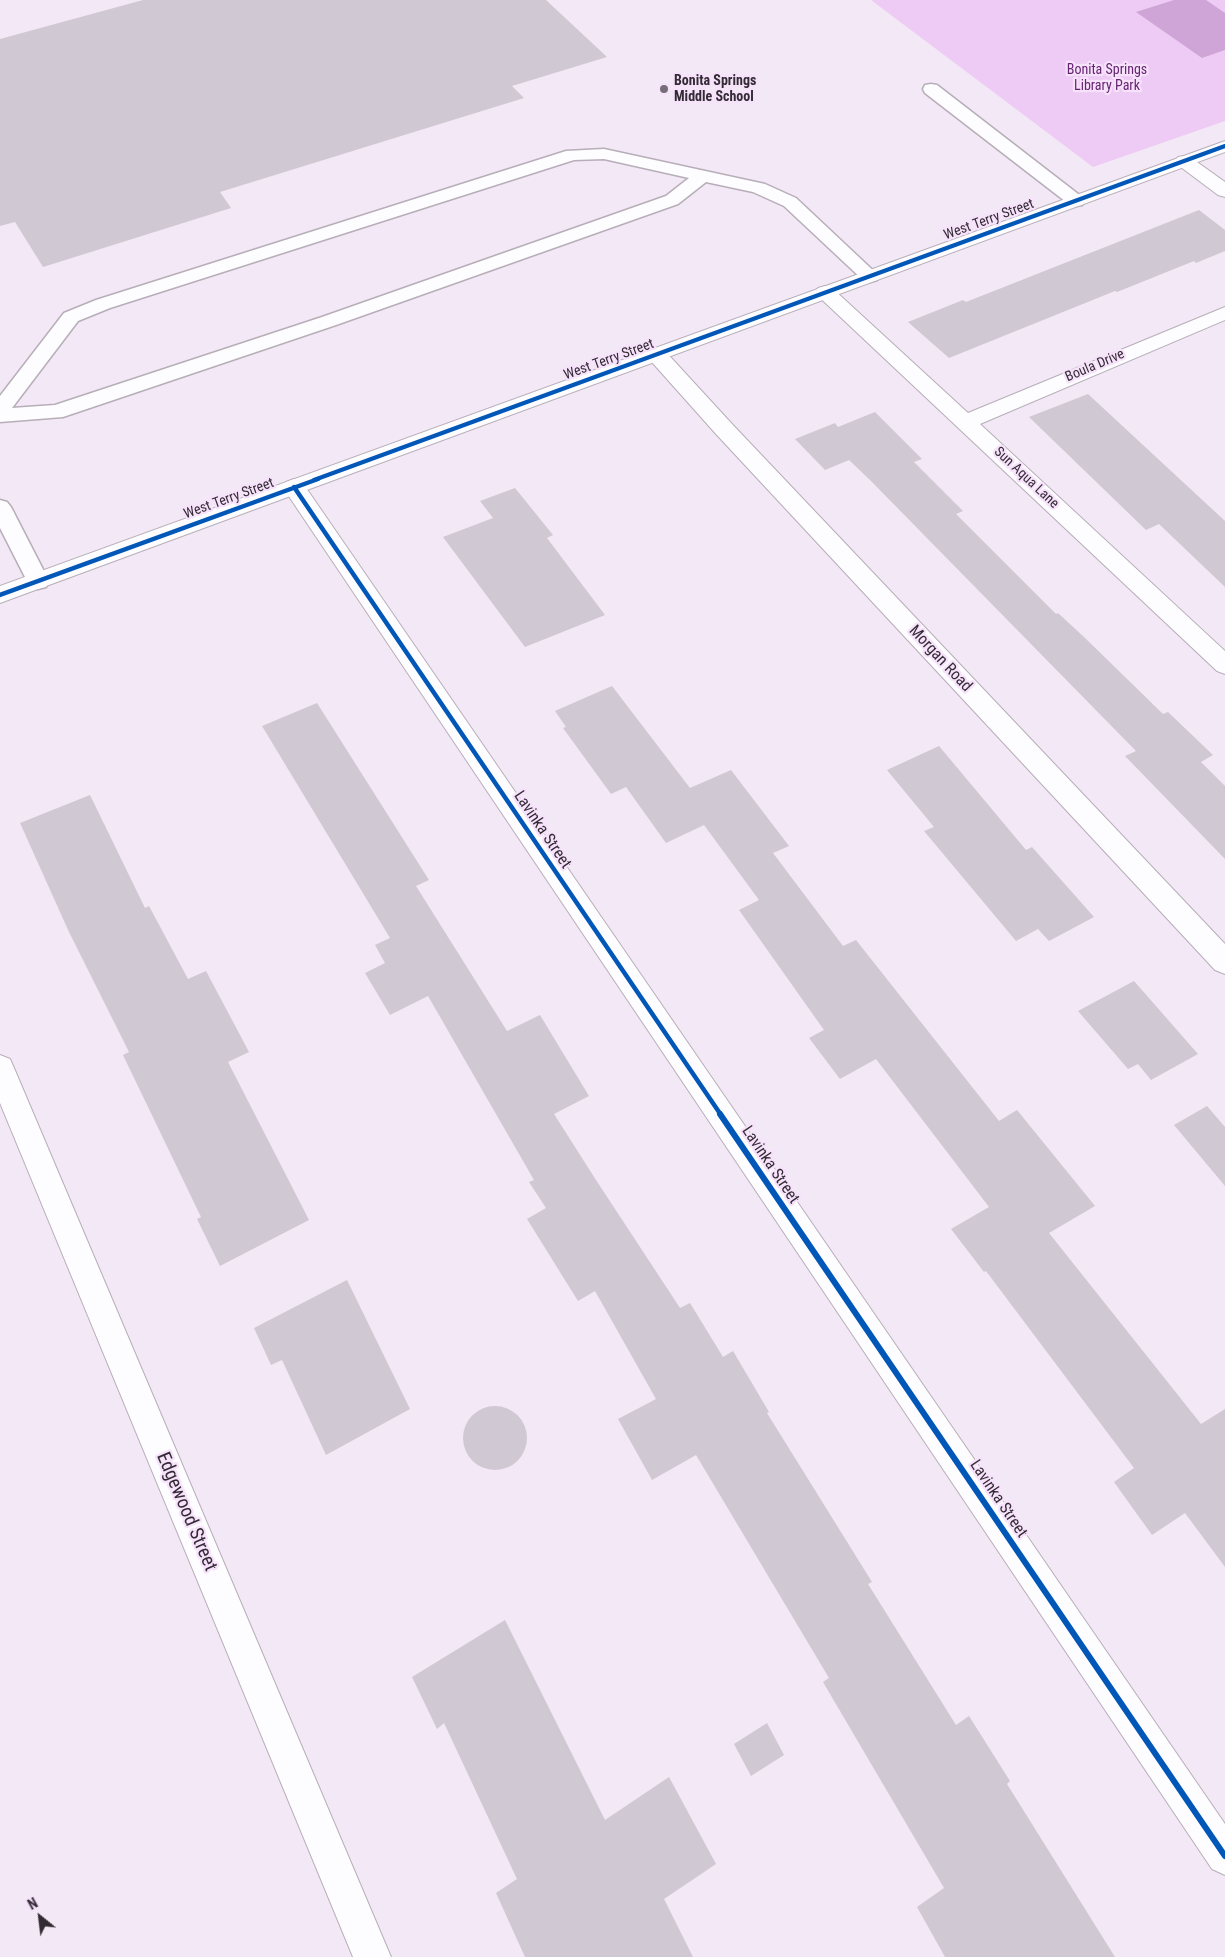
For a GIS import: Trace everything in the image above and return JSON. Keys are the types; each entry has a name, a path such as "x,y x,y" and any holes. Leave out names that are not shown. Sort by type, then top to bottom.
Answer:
{"street":[{"name":"West Terry Street","path":"0,595 1225,146"},
{"path":"1184,161 1225,191"},
{"name":"Sun Aqua Lane","path":"825,292 1225,664"},
{"name":"Boula Drive","path":"966,422 1225,313"},
{"name":"Morgan Road","path":"657,355 724,429 1225,962"},
{"name":"Lavinka Street","path":"294,487 1225,1856"},
{"name":"Edgewood Street","path":"0,1068 372,1957"}],"lane":[{"path":"931,89 1076,200"},
{"path":"0,410 72,317 103,304 572,155 604,154 759,188 790,202 870,276"},
{"path":"0,415 56,412 329,321 672,200 702,176"},
{"path":"0,507 38,581"}],"green space":[{"name":"Bonita Springs Library Park","path":"871,0 1225,0 1225,121 1093,167"}],"shaded area":[{"path":"1174,0 1206,0 1225,13 1225,50 1202,58 1136,12"}],"building":[{"path":"143,0 546,0 607,57 512,86 524,98 220,192 231,208 43,267 15,222 0,226 0,39"},
{"path":"1199,210 1225,230 1225,251 1196,263 1194,261 1117,292 1115,291 949,358 908,322 963,300 966,302"},
{"path":"1088,394 1225,521 1225,587 1159,524 1146,530 1029,417"},
{"path":"875,412 922,459 914,462 963,511 956,514 1056,614 1058,613 1084,637 1163,714 1168,712 1213,755 1201,762 1225,786 1225,859 1125,756 1136,751 870,480 849,460 825,470 795,439 835,423 838,427"},
{"path":"515,488 553,535 547,538 605,615 525,647 443,537 493,518 480,501"},
{"path":"612,686 690,788 731,770 789,846 773,853 843,946 856,940 999,1121 1017,1110 1095,1206 1049,1233 1201,1424 1225,1409 1225,1567 1185,1513 1152,1535 1114,1482 1134,1468 986,1271 984,1272 951,1229 989,1207 876,1059 840,1079 809,1038 824,1030 739,910 759,900 704,825 666,843 626,787 611,794 563,728 566,727 555,711"},
{"path":"317,703 429,880 416,886 507,1031 540,1015 589,1096 554,1114 596,1180 680,1308 690,1303 723,1357 733,1351 769,1412 767,1413 872,1582 868,1584 956,1725 969,1716 1010,1781 1007,1784 1115,1957 945,1957 917,1907 944,1888 823,1682 829,1678 696,1455 652,1480 618,1419 656,1399 595,1291 578,1301 527,1219 546,1208 529,1182 534,1180 428,996 390,1015 365,973 385,963 375,945 390,938 262,726"},
{"path":"939,746 1026,850 1032,847 1094,917 1049,941 1038,929 1016,941 924,831 934,827 887,770"},
{"path":"90,795 145,908 149,906 188,979 206,971 249,1052 228,1062 309,1220 220,1266 197,1219 201,1217 123,1055 129,1052 69,932 20,823"},
{"path":"1134,981 1198,1054 1151,1080 1138,1064 1128,1069 1078,1011"},
{"path":"1207,1106 1225,1127 1225,1186 1174,1125"},
{"path":"347,1280 410,1409 326,1455 282,1360 271,1365 254,1328"},
{"path":"495,1406 507,1408 518,1415 525,1426 527,1438 525,1450 518,1461 507,1468 495,1470 483,1468 472,1461 465,1450 463,1438 465,1426 472,1415 483,1408"},
{"path":"505,1620 605,1820 669,1777 716,1864 664,1899 693,1957 525,1957 496,1893 517,1879 444,1723 437,1729 412,1677"},
{"path":"767,1723 784,1755 751,1776 734,1744"}],"cycle path":[{"path":"0,595 1225,146"},
{"path":"294,487 1225,1856"}],"place":[{"name":"Bonita Springs Middle School","path":"664,89"}]}
